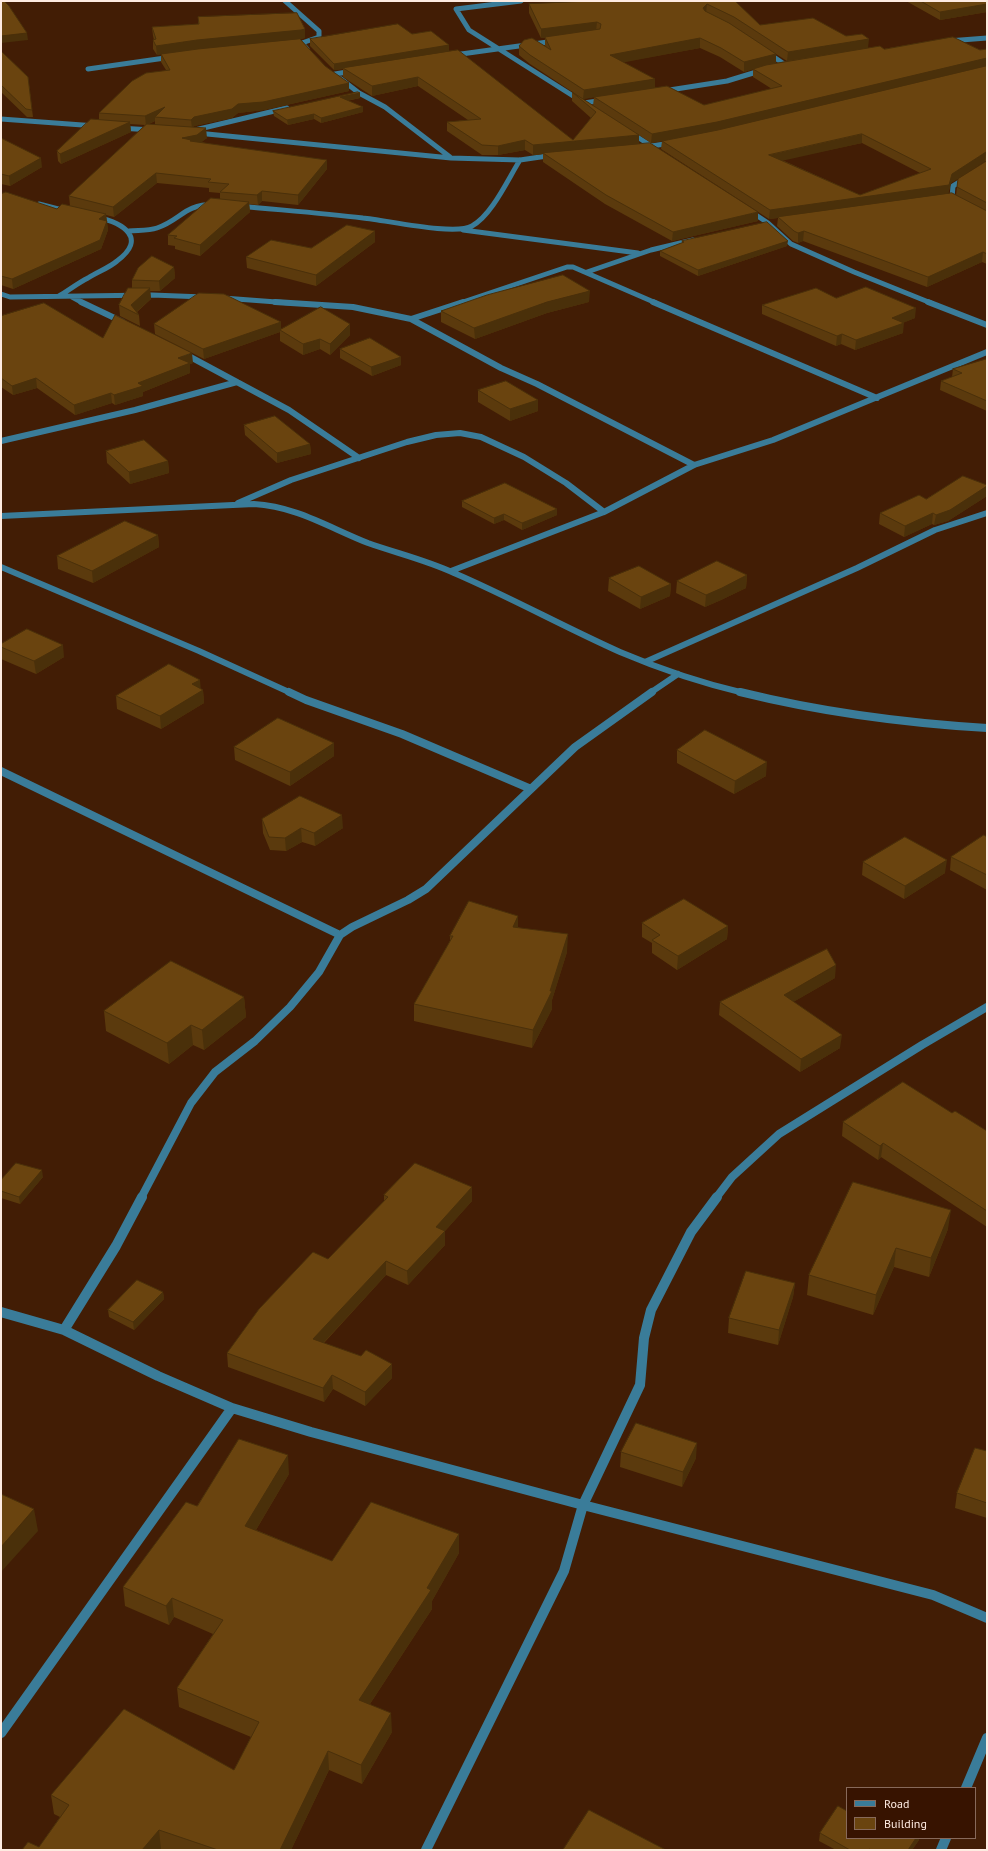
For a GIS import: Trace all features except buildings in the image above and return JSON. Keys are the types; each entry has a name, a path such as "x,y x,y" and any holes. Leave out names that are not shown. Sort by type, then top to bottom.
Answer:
{"street":[{"path":"285,1 319,31 319,37 294,44"},
{"path":"521,1 456,9 469,30 590,107"},
{"path":"942,42 987,38"},
{"path":"452,55 559,40"},
{"path":"302,43 312,54"},
{"path":"762,49 787,66"},
{"path":"88,69 174,56"},
{"path":"780,67 795,64"},
{"path":"657,92 727,81 772,68"},
{"path":"328,71 359,93 385,107 451,158"},
{"path":"334,74 358,71"},
{"path":"352,95 359,93"},
{"path":"584,103 614,99"},
{"path":"291,108 189,132 365,148 451,158 520,160 561,155"},
{"path":"1,118 15,121 104,126"},
{"path":"1,126 15,121"},
{"path":"112,127 158,130"},
{"path":"627,131 659,151"},
{"path":"638,148 674,143"},
{"path":"459,229 470,227 484,216 520,160"},
{"path":"952,198 953,186 972,174"},
{"path":"940,200 952,198 959,202"},
{"path":"30,202 72,212"},
{"path":"129,231 159,228 193,205 217,205"},
{"path":"232,206 364,218 640,253"},
{"path":"743,206 768,222 791,244 854,272 987,325"},
{"path":"57,297 118,262 128,252 132,240 129,231 118,223 92,216"},
{"path":"761,224 776,222"},
{"path":"587,272 640,253 696,239"},
{"path":"411,319 567,267 576,268 878,398"},
{"path":"1,294 10,297 152,295 212,298"},
{"path":"71,296 126,324"},
{"path":"1,301 10,297"},
{"path":"219,298 353,307 411,319 501,368 537,384 694,465"},
{"path":"174,348 289,410 360,458"},
{"path":"451,571 604,512 694,465 772,440 878,398 987,352"},
{"path":"1,441 135,410 237,382"},
{"path":"234,505 291,480 360,458 436,434 460,433 481,437 524,457 566,483 604,512"},
{"path":"1,516 234,505 265,504 280,507 368,543 451,571 559,624 645,662 678,674 720,687 800,706 882,718 987,728"},
{"path":"645,662 857,568 935,530 987,513"},
{"path":"1,567 199,651 306,700 402,734 531,789"},
{"path":"64,1330 116,1246 191,1103 215,1072 255,1041 290,1007 319,972 340,935 358,924 408,900 426,889 575,746 678,674"},
{"path":"1,771 340,935"},
{"path":"426,1850 564,1572 583,1505 640,1384 644,1338 651,1310 691,1232 732,1177 779,1134 922,1045 987,1007"},
{"path":"1,1312 64,1330 158,1376 232,1408 311,1432 583,1505 933,1595 987,1618"},
{"path":"1,1733 232,1408"},
{"path":"966,1787 987,1738"},
{"path":"941,1850 946,1839"}]}
